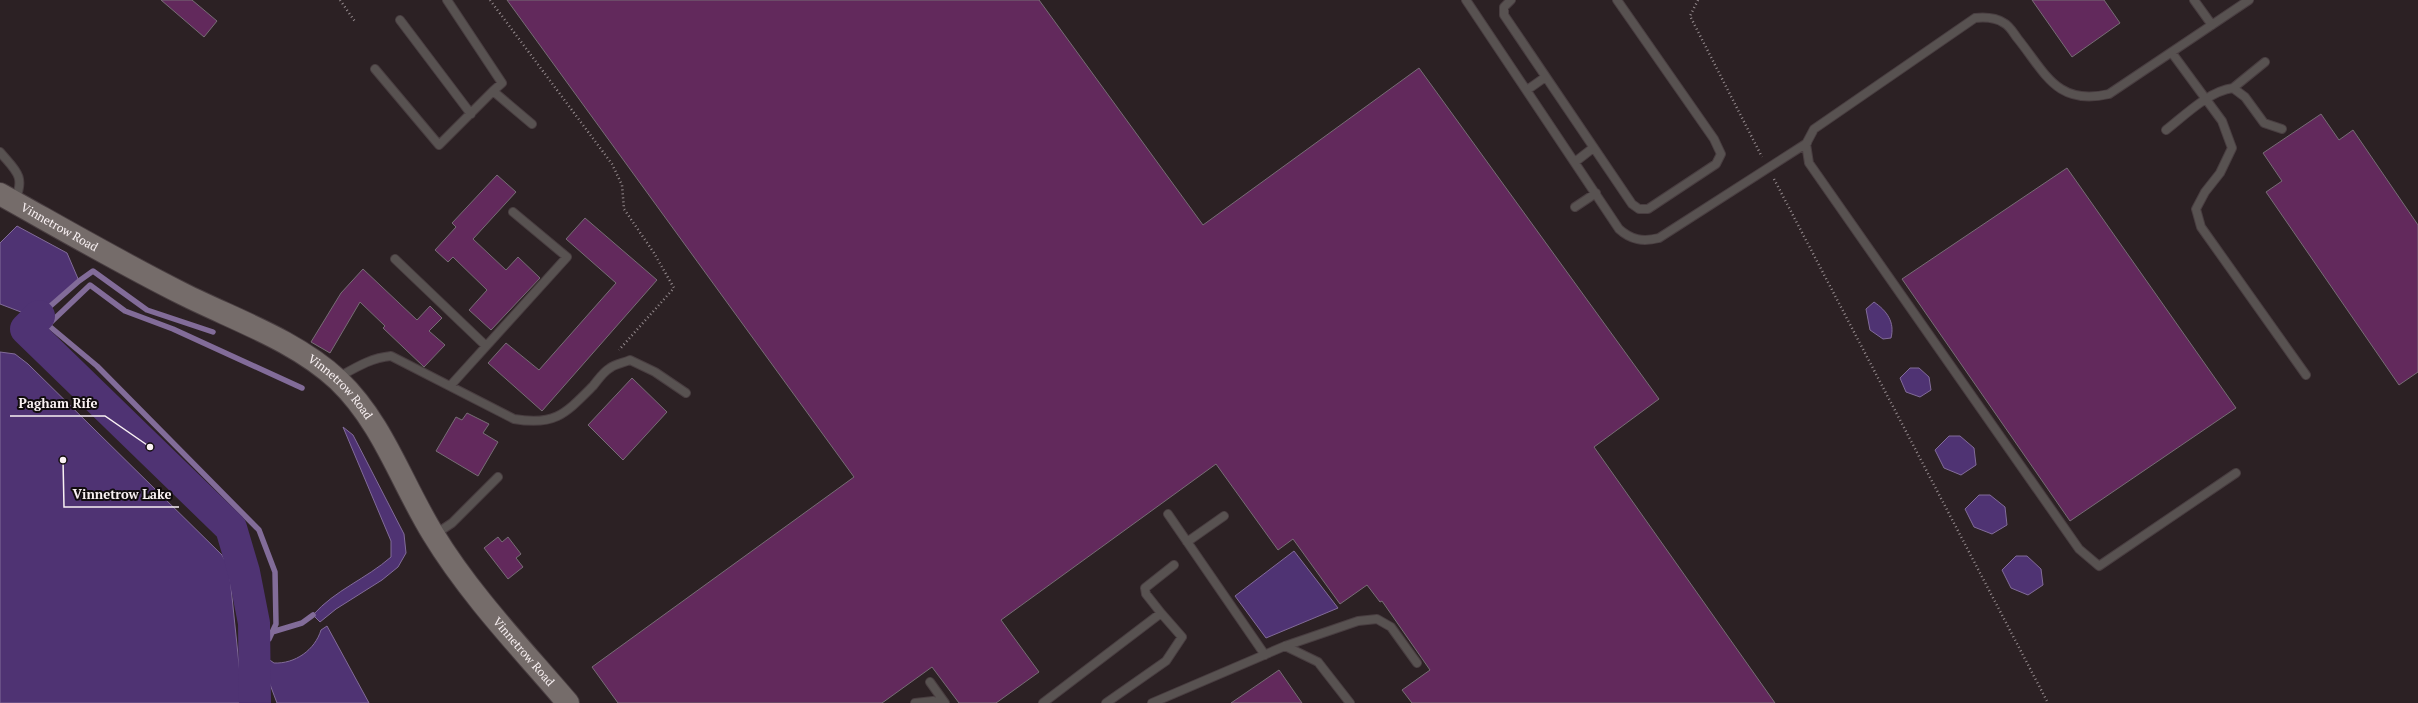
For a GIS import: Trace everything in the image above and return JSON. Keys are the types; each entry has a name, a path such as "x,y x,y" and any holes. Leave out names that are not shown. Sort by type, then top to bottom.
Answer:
{"street":[{"name":"Vinnetrow Road","path":"7,198 116,260 301,352 336,379 359,404 382,436 434,535 474,592 568,703"}],"lane":[{"path":"375,69 439,145 502,83 447,0"},
{"path":"1466,0 1624,234 1638,240 1651,240 1664,235 1807,143 1814,129 1975,18 1989,17 2005,23 2053,84 2074,95 2090,98 2109,94 2249,0"},
{"path":"1511,0 1505,5 1504,15 1544,78 1632,204 1643,210 1648,209 1716,164 1721,154 1714,139 1617,0"},
{"path":"2194,0 2212,25"},
{"path":"400,20 471,114"},
{"path":"2172,53 2222,121 2232,148 2220,173 2205,192 2196,209 2201,227 2306,375"},
{"path":"2166,130 2206,100 2224,89 2233,88 2265,62"},
{"path":"1527,90 1544,78"},
{"path":"2233,88 2245,96 2264,123 2282,129"},
{"path":"493,91 532,124"},
{"path":"1807,143 1809,163 2079,549 2099,566 2236,473"},
{"path":"1575,162 1593,148"},
{"path":"0,152 17,170 21,187 7,198"},
{"path":"1575,207 1596,193"},
{"path":"451,385 567,257 513,212"},
{"path":"395,259 486,346"},
{"path":"336,379 362,363 378,357 391,356 451,385 514,419 535,423 549,420 576,404 609,368 630,360 655,372 686,393"},
{"path":"434,535 452,523 498,477"},
{"path":"1168,514 1265,655"},
{"path":"1187,542 1224,516"},
{"path":"1106,703 1166,661 1182,638 1146,594 1146,588 1174,565"},
{"path":"1043,703 1161,613"},
{"path":"1152,703 1285,646 1358,621 1377,619 1390,627 1417,663"},
{"path":"1285,646 1318,662 1350,703"},
{"path":"930,682 945,703"},
{"path":"915,703 933,701 942,703"}],"path":[{"path":"340,0 356,24"},
{"path":"1698,0 1690,16 2048,703"}],"shaded area":[{"path":"17,226 67,253 79,281 39,316 21,312 0,304 0,243"},
{"path":"1874,302 1883,309 1889,317 1892,327 1891,338 1883,339 1870,330 1866,309"},
{"path":"0,352 15,354 28,364 222,555 229,568 243,703 0,703"},
{"path":"1910,368 1919,368 1929,377 1931,390 1920,397 1906,392 1900,378"},
{"path":"343,427 353,435 404,534 406,553 398,567 382,580 336,609 320,622 313,615 322,606 331,598 391,557 391,541"},
{"path":"1949,436 1960,436 1974,448 1976,465 1961,475 1944,468 1935,450"},
{"path":"1979,495 1990,495 2005,507 2007,525 1992,534 1974,527 1965,509"},
{"path":"1294,551 1338,608 1266,638 1235,596"},
{"path":"2016,556 2027,556 2041,569 2043,585 2028,595 2011,588 2002,570"},
{"path":"327,626 369,703 277,703 265,671 254,675 254,653 264,656 274,663 289,661 297,658 309,649 314,644 321,630"}],"building":[{"path":"161,0 192,0 217,21 204,37"},
{"path":"507,0 1039,0 1203,225 1419,68 1659,399 1594,447 1775,703 1412,703 1402,690 1430,670 1382,601 1380,602 1367,585 1340,604 1293,539 1278,550 1216,464 1001,620 1039,672 996,703 959,703 932,667 882,703 618,703 592,667 854,477"},
{"path":"2032,0 2104,0 2120,23 2072,57"},
{"path":"2321,114 2339,140 2353,130 2418,225 2418,372 2399,385 2266,192 2282,181 2263,153"},
{"path":"2067,168 2236,408 2070,521 1902,279"},
{"path":"497,175 516,192 473,239 506,270 518,257 540,278 491,330 469,310 487,290 453,257 448,262 435,250 456,227 452,223"},
{"path":"585,218 657,280 542,411 488,363 506,343 539,370 616,283 566,239"},
{"path":"363,269 417,320 430,306 442,318 429,331 445,345 424,367 383,328 385,326 360,302 330,353 311,342 341,293"},
{"path":"632,378 667,412 623,460 588,425"},
{"path":"467,413 489,424 483,433 498,442 478,476 436,451 456,417 462,420"},
{"path":"498,537 502,542 508,537 521,554 516,558 523,567 508,579 484,548"},
{"path":"1279,670 1302,703 1231,703"}],"waterway":[{"path":"39,316 79,281 93,271 147,310 213,332"},
{"path":"254,653 269,639 276,624 275,572 259,530 97,366 48,325 90,285 125,311 173,329 302,388"},
{"path":"39,316 26,329 231,528 244,572 254,623 255,703"},
{"path":"272,632 302,623 313,615"}],"place":[{"name":"Pagham Rife","path":"150,447"},
{"name":"Vinnetrow Lake","path":"63,460"}]}
